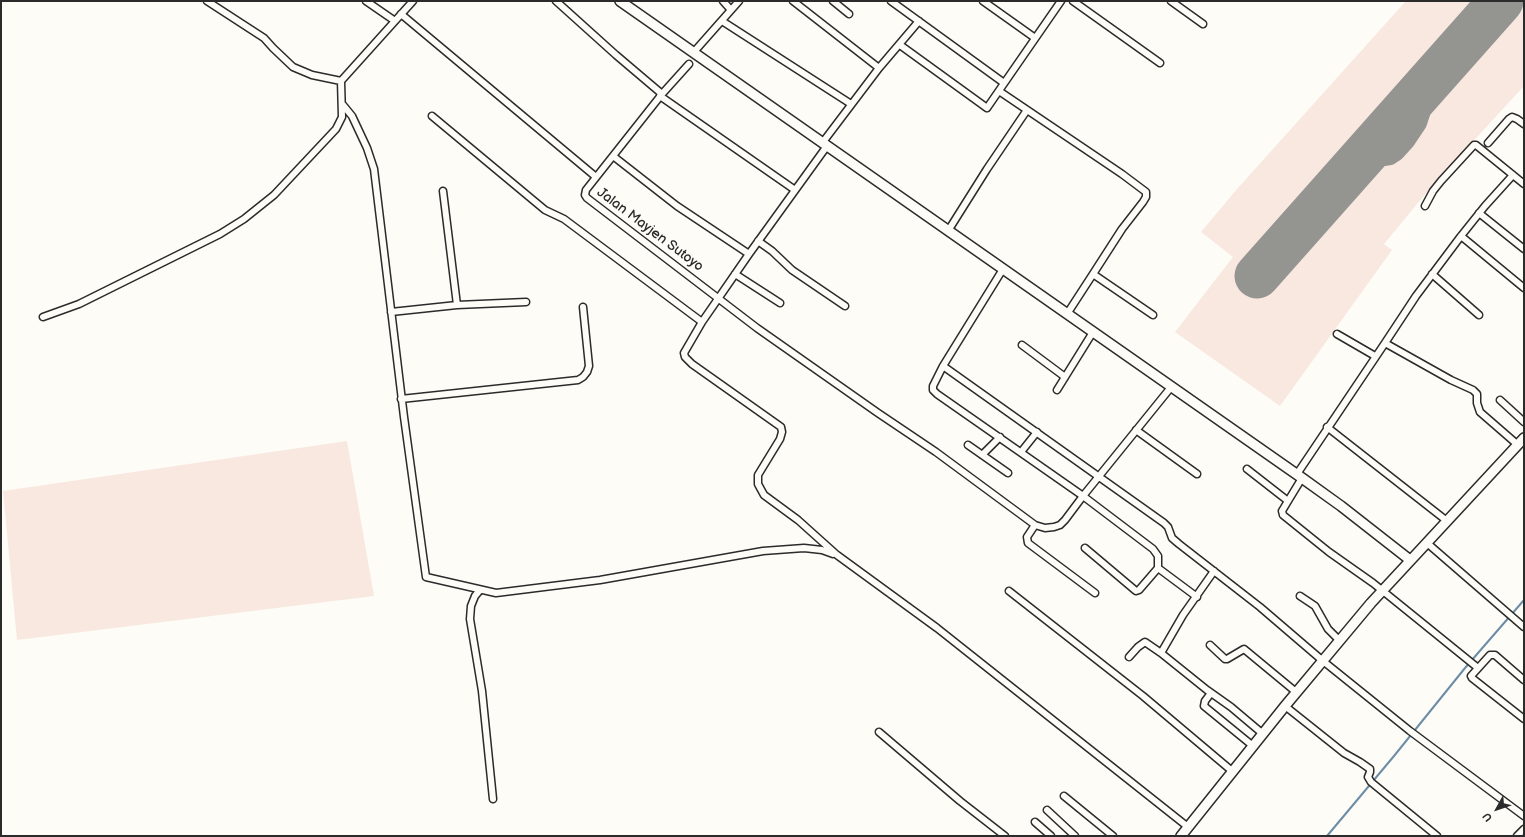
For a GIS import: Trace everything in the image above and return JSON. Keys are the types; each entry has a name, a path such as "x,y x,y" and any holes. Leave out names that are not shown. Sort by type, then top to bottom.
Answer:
{"street":[{"path":"207,1 264,38 272,48 294,67 308,73 342,81"},
{"path":"366,1 395,21"},
{"path":"43,317 80,304 220,234 244,219 280,190 332,135 342,117 342,81 413,1"},
{"path":"556,1 661,95 795,190"},
{"path":"620,1 1300,476 1410,560"},
{"path":"723,1 731,10"},
{"name":"Jalan Mayjen Sutoyo","path":"739,1 695,54 690,64 661,95 586,190 585,195 763,332 936,452 1035,525"},
{"path":"793,1 879,68"},
{"path":"833,1 849,14"},
{"path":"891,1 894,5 919,21 1004,83"},
{"path":"983,1 1035,38"},
{"path":"900,45 985,108 1003,94 1004,83 1061,1"},
{"path":"1073,1 1160,63"},
{"path":"1171,1 1203,24"},
{"path":"401,14 596,177"},
{"path":"722,21 851,104"},
{"path":"919,21 851,104 795,190 702,322 684,353 684,357 779,425 782,429 780,439 758,475 760,490 772,502 798,520 837,555 937,628 1188,827"},
{"path":"1003,94 1146,192 1144,202 1122,229 1067,314"},
{"path":"343,104 352,116 372,161 401,399 426,577 480,590 510,592 600,580 769,550 804,548 822,550 837,555"},
{"path":"948,231 987,169 1028,110"},
{"path":"432,116 545,210 564,219 702,322"},
{"path":"1488,143 1512,117 1524,124"},
{"path":"1425,206 1433,191 1441,181 1474,145 1523,182"},
{"path":"613,156 677,206 749,254"},
{"path":"1476,666 1382,591 1329,552 1283,515 1282,511 1327,427 1375,356 1460,236 1513,175"},
{"path":"443,191 457,304"},
{"path":"1479,214 1524,248"},
{"path":"1460,236 1524,288"},
{"path":"758,241 772,251 792,270 845,306"},
{"path":"1003,269 943,366 933,386 933,390 935,393 1083,496 1153,549 1158,556 1158,568 1136,592 1085,548"},
{"path":"735,274 780,303"},
{"path":"1093,274 1153,315"},
{"path":"1432,274 1479,315"},
{"path":"391,312 457,304 526,302"},
{"path":"401,399 578,380 583,377 589,366 583,307"},
{"path":"1057,390 1094,332"},
{"path":"1337,334 1375,356"},
{"path":"1181,836 1296,692 1382,591 1521,441 1484,416 1478,408 1477,394 1473,390 1451,380 1384,343"},
{"path":"1022,345 1065,376"},
{"path":"943,366 1164,523 1168,527 1175,541 1260,607 1323,661 1410,731 1524,816"},
{"path":"1096,593 1028,543 1026,537 1035,525 1045,528 1060,525 1172,386"},
{"path":"1500,400 1524,422"},
{"path":"1327,427 1447,521"},
{"path":"1136,430 1197,474"},
{"path":"1021,452 1037,432"},
{"path":"982,455 1000,437"},
{"path":"968,445 1008,473"},
{"path":"1247,470 1288,501"},
{"path":"1427,543 1524,627"},
{"path":"1158,568 1197,597"},
{"path":"1161,653 1183,615 1214,571"},
{"path":"480,590 475,596 471,606 470,619 482,691 493,799"},
{"path":"1009,591 1143,696 1232,771"},
{"path":"1300,596 1315,606 1328,629 1340,641"},
{"path":"1129,657 1145,642 1150,644 1263,734"},
{"path":"1210,645 1225,659 1228,659 1242,649 1247,650 1296,692"},
{"path":"1524,680 1495,655 1490,655 1476,666 1471,676 1524,719"},
{"path":"1211,693 1205,701 1204,706 1253,746"},
{"path":"1285,706 1344,753 1370,769 1368,777 1372,782 1437,836"},
{"path":"879,732 960,801 1005,836"},
{"path":"1064,796 1113,836"},
{"path":"1047,810 1075,836"},
{"path":"1035,822 1051,836"},
{"path":"1517,836 1524,828"}],"shaded area":[{"path":"1406,1 1524,1 1524,86 1432,186 1384,244 1392,250 1280,406 1175,332 1233,257 1201,232 1237,189"},
{"path":"347,441 374,596 17,640 3,491"}],"waterway":[{"path":"1327,836 1465,668 1524,600"},
{"path":"1411,735 1524,820"}],"taxiway":[{"path":"1373,145 1372,150 1375,154 1384,157 1390,156 1396,152 1406,141 1418,123 1433,77"}],"runway":[{"path":"1257,276 1501,1"}]}
